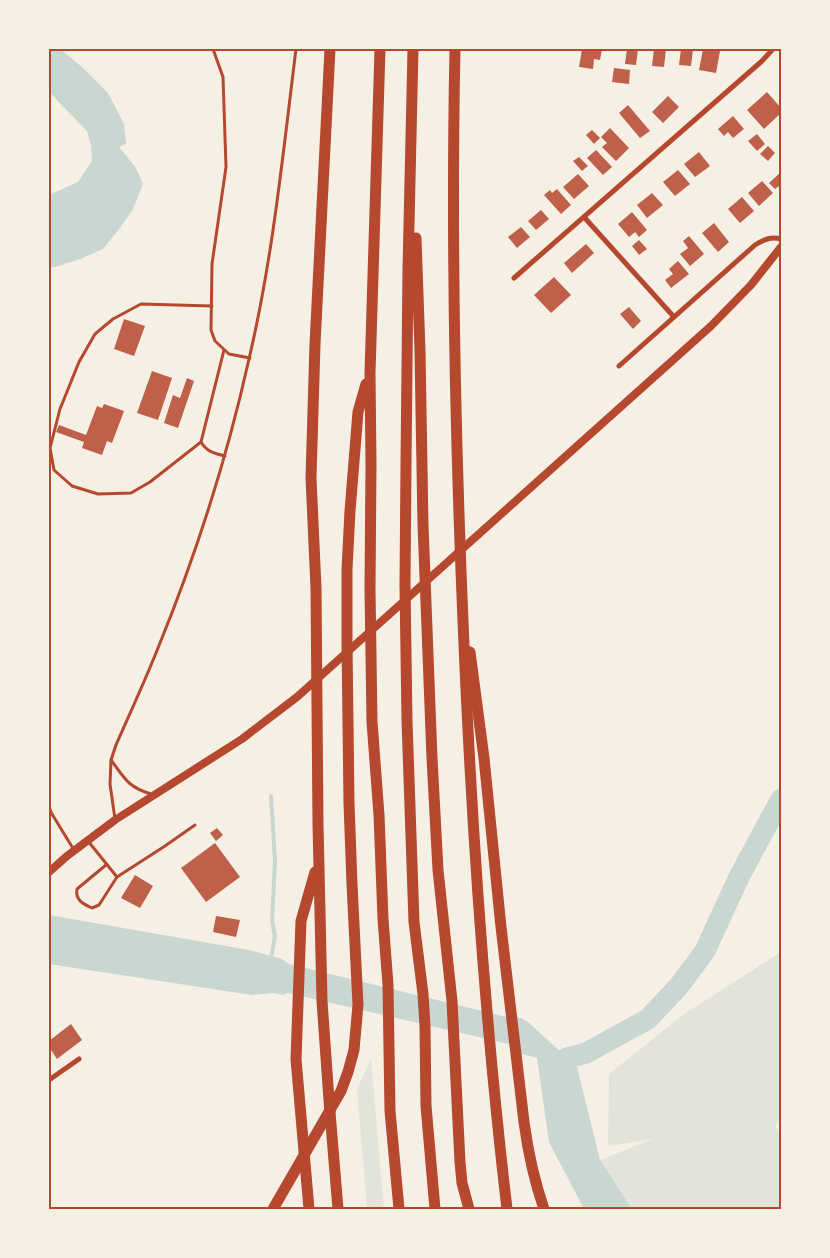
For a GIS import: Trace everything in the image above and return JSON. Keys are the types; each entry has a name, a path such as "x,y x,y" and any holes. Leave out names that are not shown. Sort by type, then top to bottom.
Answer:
{"highway":[{"path":"330,49 315,344 311,478 316,588 318,860 322,1001 338,1209"},
{"path":"380,49 370,373 372,722 388,985 390,1110 399,1209"},
{"path":"413,49 406,435 406,604 410,818 414,922 423,994 426,1106 435,1209"},
{"path":"455,49 454,354 456,462 467,719 480,920 507,1209"},
{"path":"411,138 417,268 423,525 438,870 452,1001 460,1162 465,1199 469,1209"},
{"path":"273,1209 341,1091 354,1050 357,1027 358,1005 352,884 346,643 347,569 358,412 370,373"},
{"path":"461,584 484,758 511,1017 528,1153 535,1183 544,1209"},
{"path":"309,1209 296,1059 301,921 318,860"}],"street":[{"path":"514,278 762,61 773,49"},
{"path":"584,217 674,317"},
{"path":"619,366 759,243 769,238 781,239"},
{"path":"49,872 115,820 231,747 280,712 711,326 751,285 781,247"},
{"path":"49,1080 79,1059"}],"lane":[{"path":"213,49 223,77 226,167 212,264 211,330 215,341 228,354 250,358"},
{"path":"115,820 110,784 111,760 158,648 196,547 225,456 250,358 274,226 296,49"},
{"path":"212,306 141,304 113,319 95,334 79,362 60,409 50,448 54,470 72,486 98,494 131,493 150,482 200,442 224,350"},
{"path":"200,442 204,448 225,456"},
{"path":"111,760 128,783 138,790 154,795"},
{"path":"49,807 75,850"},
{"path":"106,865 77,889 76,894 81,903 92,908 99,906 117,877 195,825"},
{"path":"87,841 117,877"}],"shaded area":[{"path":"49,49 60,49 82,67 108,93 124,124 126,144 119,147 136,168 143,184 133,209 103,249 55,267 49,267 49,195 78,182 92,161 91,145 87,131 49,92"},
{"path":"49,915 249,950 282,959 289,964 515,1019 515,1017 521,1018 528,1022 577,1067 600,1160 632,1209 584,1209 549,1142 537,1058 518,1053 518,1046 288,993 283,995 274,993 252,995 49,964"},
{"path":"781,952 781,1121 775,1125 781,1136 781,1209 632,1209 600,1160 653,1139 608,1146 609,1074 684,1014"},
{"path":"371,1059 384,1209 367,1209 357,1089"}],"building":[{"path":"582,49 602,49 600,60 594,59 593,69 579,67"},
{"path":"627,49 638,49 636,65 625,64"},
{"path":"654,49 666,49 664,67 652,66"},
{"path":"681,49 693,49 691,66 679,65"},
{"path":"703,49 720,51 716,73 699,70"},
{"path":"614,68 630,70 629,84 612,82"},
{"path":"767,92 781,108 781,113 764,129 747,110"},
{"path":"668,96 679,107 663,123 652,112"},
{"path":"628,105 650,131 640,138 619,113"},
{"path":"733,116 744,129 733,138 728,132 724,136 718,129"},
{"path":"610,128 629,148 616,161 602,147 607,143 601,137"},
{"path":"592,130 600,138 594,144 586,135"},
{"path":"757,134 765,144 757,151 748,141"},
{"path":"768,146 775,153 768,161 760,154"},
{"path":"596,150 612,167 603,175 587,158"},
{"path":"699,152 710,166 695,177 684,164"},
{"path":"579,157 588,166 582,171 573,161"},
{"path":"678,170 690,184 675,196 663,182"},
{"path":"781,172 781,189 779,186 775,189 769,183"},
{"path":"578,174 589,186 574,199 563,187"},
{"path":"762,181 773,193 759,206 748,193"},
{"path":"557,189 571,205 561,214 544,195 550,190 552,193"},
{"path":"652,193 663,205 647,218 637,205"},
{"path":"742,197 754,211 740,223 728,209"},
{"path":"541,210 549,219 536,230 528,221"},
{"path":"632,212 647,230 639,237 635,232 629,237 618,224"},
{"path":"714,223 729,242 718,252 702,233"},
{"path":"521,227 530,237 517,248 508,237"},
{"path":"689,236 704,254 690,266 680,254 688,248 683,241"},
{"path":"639,240 647,249 639,255 632,246"},
{"path":"586,244 594,253 572,273 564,263"},
{"path":"678,261 689,274 671,288 665,280 673,274 669,269"},
{"path":"554,277 571,295 551,313 534,295"},
{"path":"629,307 641,321 633,329 620,314"},
{"path":"124,319 145,326 134,356 114,349"},
{"path":"152,371 172,378 158,420 137,413"},
{"path":"187,378 194,381 178,428 164,423 173,395 180,398"},
{"path":"104,404 124,411 112,443 107,441 102,455 82,448 84,442 56,432 59,425 86,435 97,406 102,408"},
{"path":"217,828 223,835 216,841 210,833"},
{"path":"215,843 240,877 206,902 181,868"},
{"path":"135,875 153,886 140,908 121,898"},
{"path":"216,916 240,920 236,937 213,932"},
{"path":"71,1024 82,1040 57,1059 49,1047 49,1041"}],"waterway":[{"path":"271,796 275,861 272,921 275,936 271,958"},
{"path":"557,1066 567,1058 586,1053 648,1019 679,986 705,951 739,877 781,799"}]}
